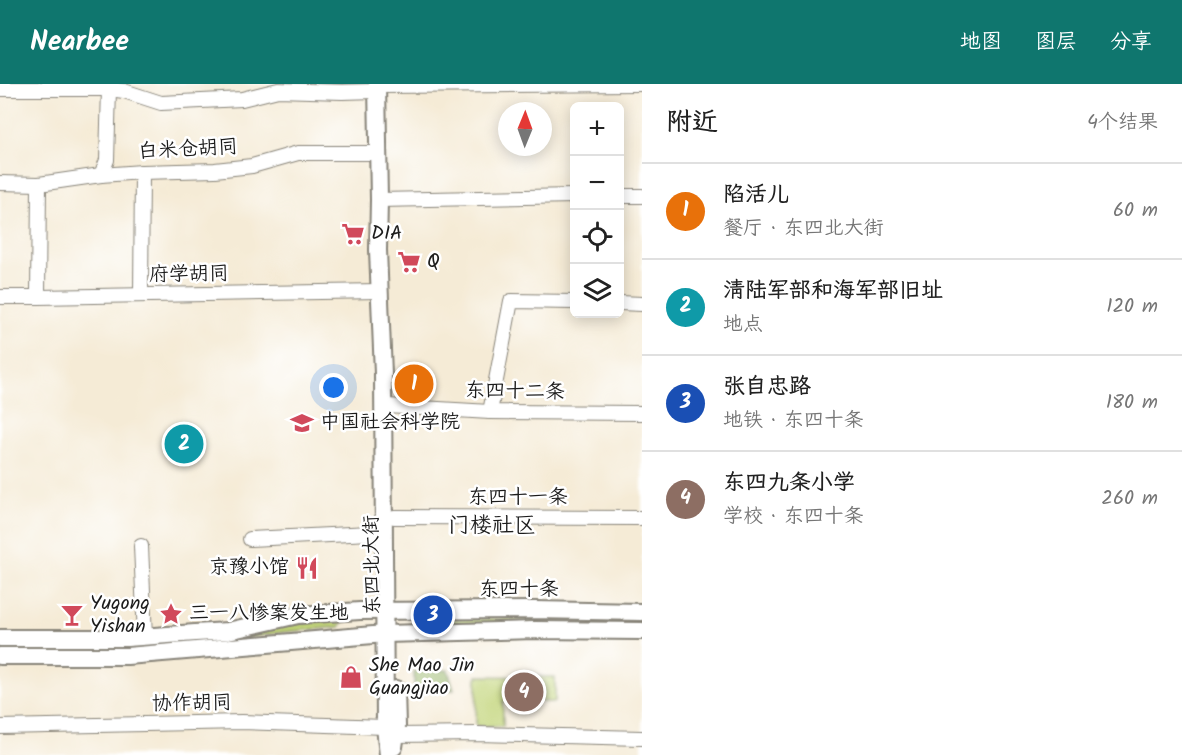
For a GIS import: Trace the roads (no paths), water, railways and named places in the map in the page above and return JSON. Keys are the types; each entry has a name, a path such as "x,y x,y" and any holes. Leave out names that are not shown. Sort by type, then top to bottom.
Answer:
{"main road":[{"name":"东四北大街","path":"377,87 380,291 393,755"},
{"name":"东四北大街","path":"383,374 394,444 390,611"},
{"name":"东四十条","path":"0,638 127,638 228,631 298,615 360,611 642,612"},
{"name":"东四十条","path":"0,656 128,656 390,634 534,630 642,632"},
{"name":"东四北大街","path":"388,755 391,731"}],"street":[{"path":"0,89 109,89 124,91 161,103 242,99 272,88 342,92 377,87 642,84"},
{"path":"101,175 107,160 109,89"},
{"name":"白米仓胡同","path":"0,183 39,184 101,175 215,170 252,166 298,153 378,153"},
{"path":"141,295 142,172"},
{"path":"38,297 39,184"},
{"path":"379,200 570,196"},
{"path":"624,196 642,196"},
{"name":"府学胡同","path":"0,297 380,291"},
{"path":"490,412 511,301 570,302"},
{"path":"624,303 642,304"},
{"name":"东四十二条","path":"387,406 490,412 642,413"},
{"name":"东四十一条","path":"394,517 642,518"},
{"path":"250,539 370,533"},
{"path":"141,546 145,637"},
{"name":"协作胡同","path":"0,727 242,722 391,731 642,738"}],"place":[{"name":"DIA","path":"353,234"},
{"name":"Q","path":"409,262"},
{"name":"陷活儿","path":"414,384"},
{"name":"中国社会科学院","path":"302,423"},
{"name":"清陆军部和海军部旧址","path":"184,444"},
{"name":"京豫小馆","path":"307,568"},
{"name":"三一八惨案发生地","path":"171,614"},
{"name":"Yugong Yishan","path":"72,615"},
{"name":"张自忠路","path":"433,615"},
{"name":"She Mao Jin Guangjiao","path":"351,677"},
{"name":"东四九条小学","path":"524,692"}],"district":[{"name":"门楼社区","path":"492,526"}]}
